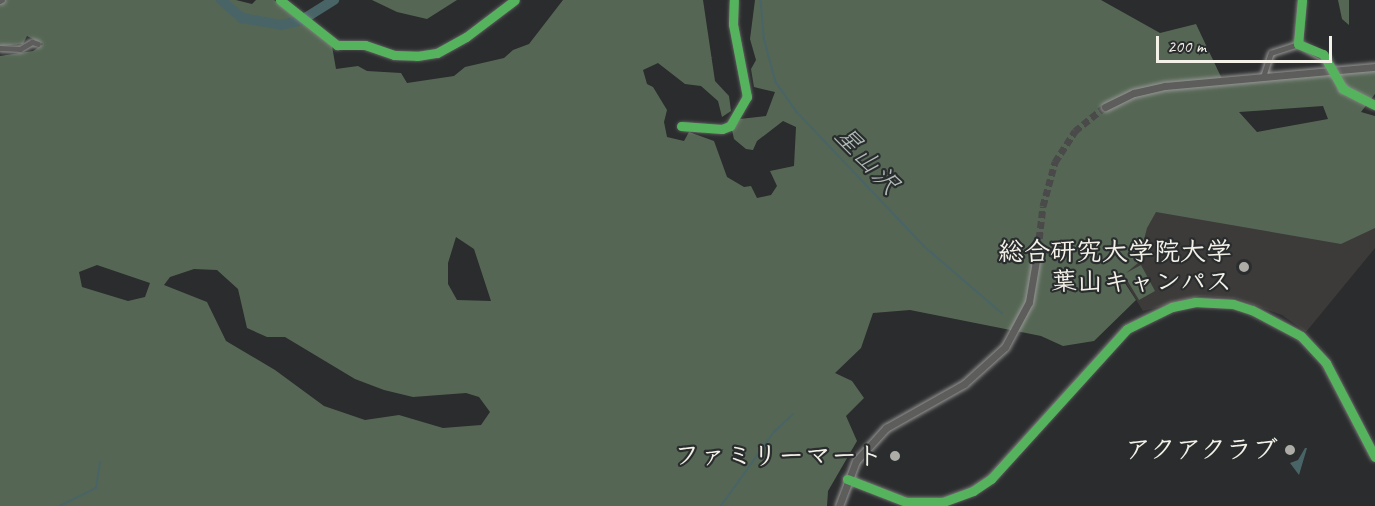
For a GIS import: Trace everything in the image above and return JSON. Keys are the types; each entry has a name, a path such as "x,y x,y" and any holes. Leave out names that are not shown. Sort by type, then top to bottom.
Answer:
{"main road":[{"path":"1105,107 1134,93 1165,86 1375,67"},
{"path":"839,506 847,479 869,443 885,428 964,384 1005,347 1029,302 1038,249"}],"street":[{"path":"280,0 311,21 337,45 365,45 394,55 417,56 437,52 466,37 515,0"},
{"path":"681,126 722,129 737,116 747,97 733,24 734,0"},
{"path":"1298,44 1302,0"},
{"path":"0,48 38,44"},
{"path":"1263,77 1265,60 1271,53 1298,44 1326,59 1343,89 1375,105"},
{"path":"847,479 906,502 936,505 973,491 991,479 1127,329 1172,307 1195,302 1233,304 1252,310 1301,336 1326,363 1375,457"}],"shaded area":[{"name":"総合研究大学院大学 葉山キャンパス","path":"1147,210 1375,219 1375,248 1306,332 1282,315 1235,298 1200,296 1143,311 1120,273"}],"green space":[{"path":"0,0 236,0 252,4 256,0 274,0 332,46 336,69 358,66 367,71 401,73 407,83 454,76 465,67 504,58 513,50 529,44 563,0 703,0 715,81 729,96 731,111 722,117 718,101 701,86 685,84 658,63 643,70 647,84 653,87 667,110 664,122 667,137 684,141 689,132 714,141 727,177 744,187 751,186 757,198 771,195 777,186 770,171 794,166 796,127 783,121 757,141 753,150 746,149 734,139 732,130 740,119 766,116 775,92 754,87 751,69 756,60 750,39 755,0 1101,0 1160,33 1196,24 1222,79 1375,71 1375,94 1361,112 1375,116 1375,228 1341,244 1156,212 1147,228 1138,263 1126,273 1141,265 1155,291 1139,300 1124,275 1121,277 1136,300 1094,341 1063,346 1041,336 910,310 873,313 861,348 835,373 852,381 864,398 846,416 857,441 828,491 827,506 0,506 0,56 33,51 43,44 27,36 23,44 0,46","holes":["1323,106 1328,119 1257,132 1239,112","456,237 474,249 491,301 457,300 448,284 448,263","97,265 150,283 145,297 128,301 82,287 79,272","194,269 217,270 238,289 247,328 267,337 285,337 355,379 384,390 413,397 466,393 479,397 490,412 481,425 443,428 399,415 365,420 324,406 275,370 226,341 207,302 164,285 170,277"]},
{"path":"372,0 457,0 427,19 397,12"},
{"path":"1338,0 1349,0 1349,25 1342,19"}],"water":[{"path":"1307,448 1299,475 1290,463 1298,460"}],"waterway":[{"path":"221,0 242,18 281,25 302,20 334,0"},
{"name":"星山沢","path":"761,0 764,38 776,82 797,112 924,246 1002,313"},
{"path":"721,506 774,432 793,414"},
{"path":"60,506 96,488 100,462"}],"tunnel":[{"path":"1038,249 1043,206 1055,162 1075,131 1105,107"}],"cycle path":[{"path":"280,0 337,45 365,45 394,55 417,56 437,53 466,37 515,0"},
{"path":"681,126 722,129 730,126 747,97 733,24 734,0"},
{"path":"1302,0 1298,44 1323,54 1343,89 1375,105"},
{"path":"847,479 906,502 943,502 973,491 991,479 1127,329 1172,307 1195,302 1233,304 1252,310 1301,336 1326,363 1375,457"}],"place":[{"name":"総合研究大学院大学 葉山キャンパス","path":"1244,267"},
{"name":"アクアクラブ","path":"1290,450"},
{"name":"ファミリーマート","path":"895,456"}]}
